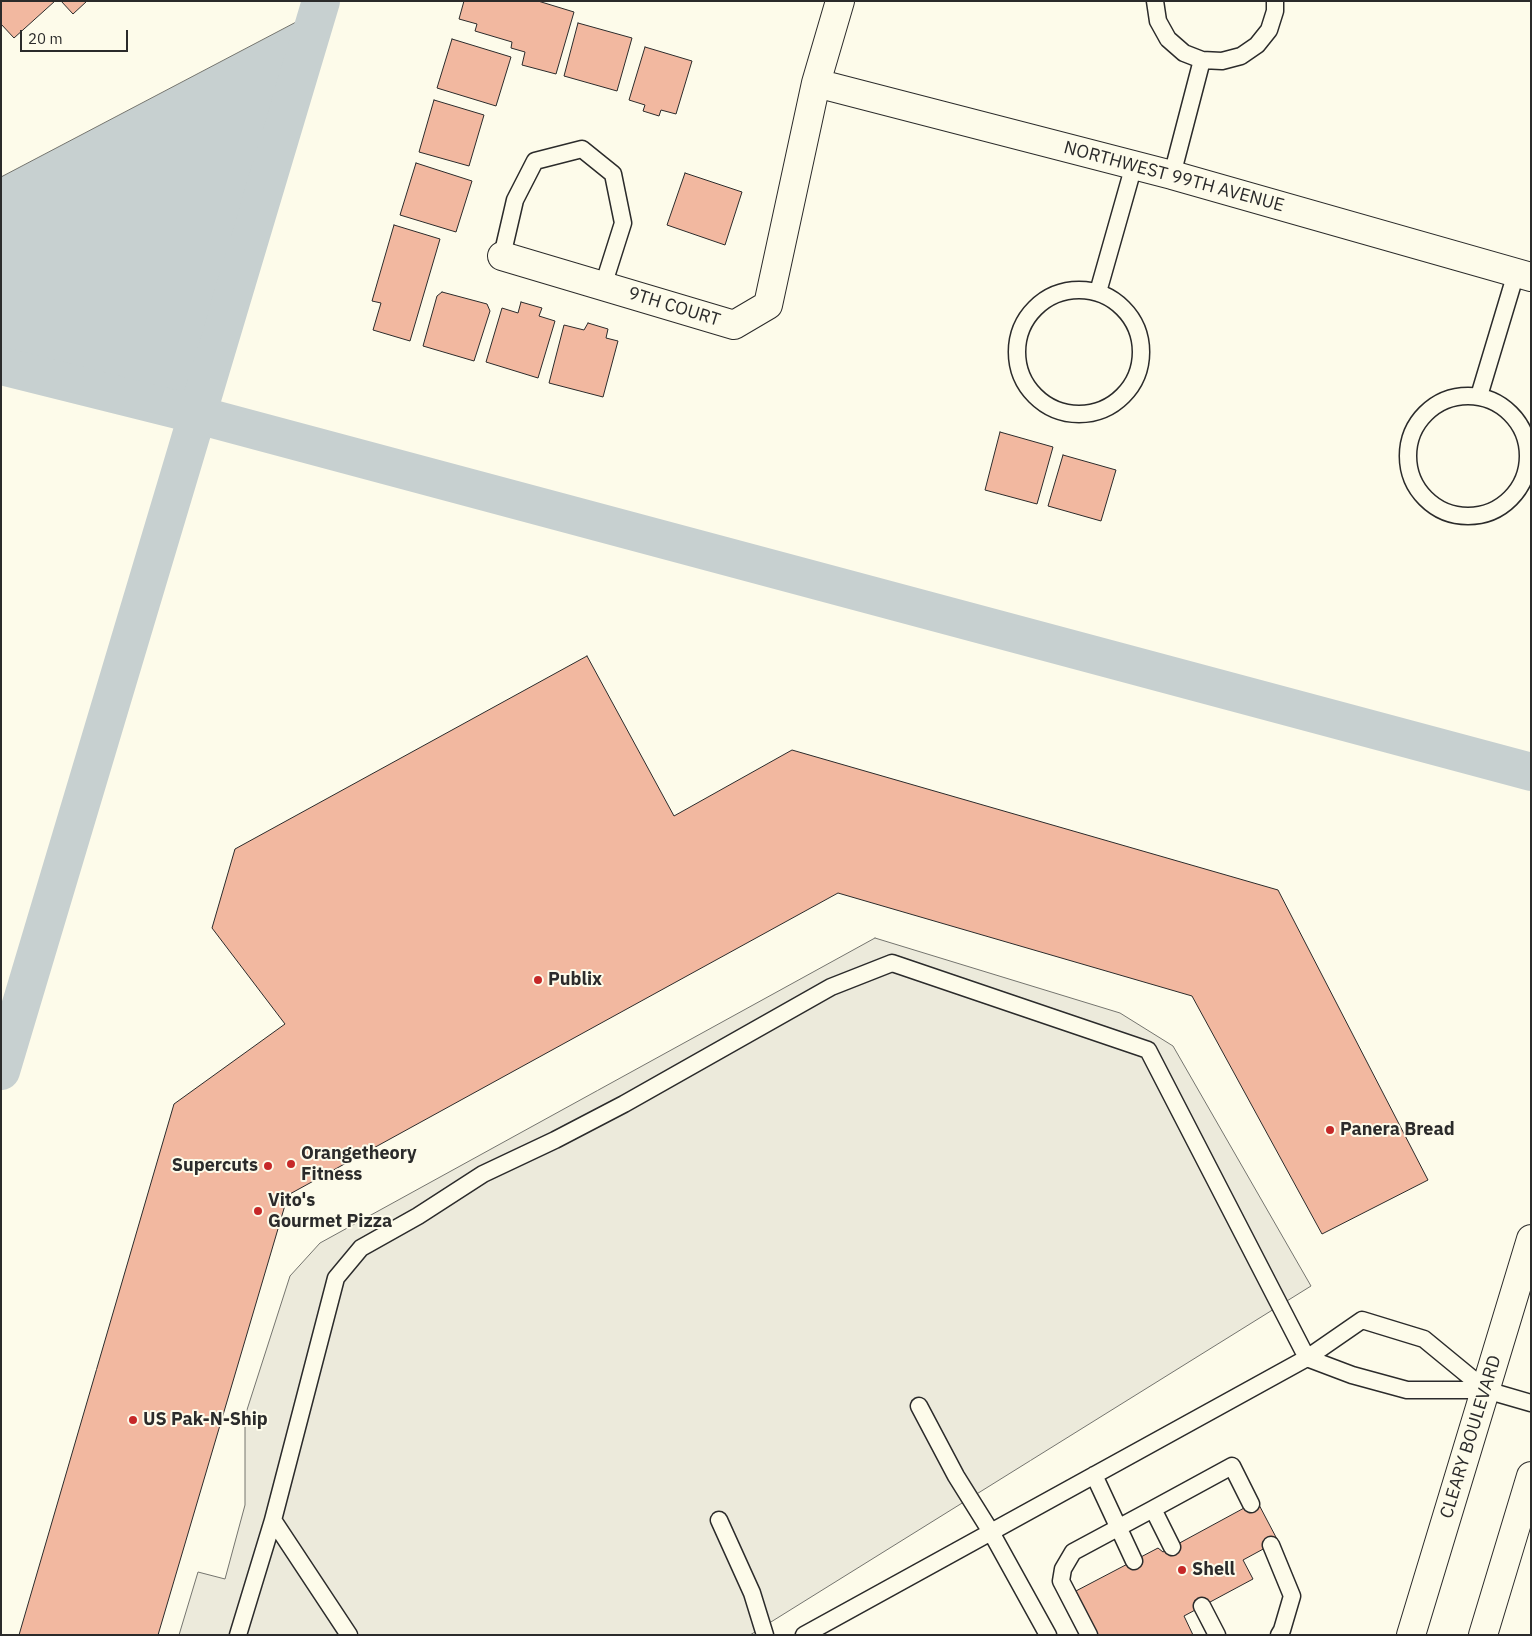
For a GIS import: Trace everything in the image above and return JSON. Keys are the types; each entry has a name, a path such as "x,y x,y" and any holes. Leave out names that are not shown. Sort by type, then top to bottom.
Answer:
{"street":[{"name":"9TH COURT","path":"502,256 734,325 768,305 816,83 840,1"},
{"name":"NORTHWEST 99TH AVENUE","path":"816,83 1172,175 1523,275"},
{"name":"CLEARY BOULEVARD","path":"1411,1635 1531,1239"},
{"path":"1483,1635 1531,1476"}],"lane":[{"path":"1155,1 1158,21 1168,39 1184,52 1202,60 1222,61 1241,56 1257,45 1269,30 1275,11 1275,1"},
{"path":"1172,175 1202,60"},
{"path":"502,256 515,200 535,161 582,149 613,174 623,223 604,286"},
{"path":"1098,292 1134,165"},
{"path":"1479,396 1523,275"},
{"path":"1076,289 1098,292 1116,301 1130,315 1139,332 1142,352 1139,371 1130,389 1116,403 1098,412 1080,415 1060,412 1041,402 1026,386 1018,366 1017,344 1024,323 1037,306 1056,294 1076,289"},
{"path":"1460,395 1479,396 1498,402 1514,415 1524,432 1528,452 1526,472 1518,490 1504,505 1486,514 1466,517 1446,513 1429,503 1416,488 1408,469 1407,449 1413,429 1424,413 1440,401 1460,395"},
{"path":"238,1635 273,1520 336,1278 361,1248 418,1216 483,1174 555,1140 624,1104 831,987 892,963 1148,1050 1307,1358 1352,1375 1407,1390 1486,1390 1531,1403"},
{"path":"804,1635 1307,1358 1362,1320 1424,1339 1486,1390"},
{"path":"919,1406 956,1476 991,1532 1048,1635"},
{"path":"1089,1635 1061,1581 1063,1569 1073,1552 1232,1466 1251,1504"},
{"path":"1094,1475 1134,1561"},
{"path":"1153,1509 1172,1547"},
{"path":"273,1520 349,1635"},
{"path":"719,1520 752,1593 765,1635"},
{"path":"1271,1545 1292,1596 1279,1635"},
{"path":"1202,1606 1217,1635"}],"shaded area":[{"path":"319,10 198,415 1,366 1,177"},
{"path":"875,938 1120,1013 1173,1046 1311,1286 750,1635 179,1635 198,1572 225,1579 245,1505 245,1416 290,1276 320,1243"}],"building":[{"path":"1,1 55,1 14,38 1,24"},
{"path":"61,1 87,1 73,14"},
{"path":"464,1 538,1 574,12 556,74 522,65 525,52 511,48 512,42 475,31 477,24 459,19"},
{"path":"578,23 632,38 617,91 564,76"},
{"path":"452,39 511,57 496,106 437,88"},
{"path":"645,47 692,61 676,114 661,110 659,116 643,111 645,105 629,100"},
{"path":"434,100 484,115 469,166 419,152"},
{"path":"416,163 472,181 456,232 400,215"},
{"path":"685,173 742,192 725,245 667,225"},
{"path":"394,225 440,239 410,341 373,330 381,303 372,301"},
{"path":"442,292 487,304 490,311 474,361 423,346 437,296"},
{"path":"521,302 542,308 539,316 555,321 538,378 486,362 502,308 518,313"},
{"path":"588,323 608,329 606,338 618,341 603,397 549,383 564,325 584,330"},
{"path":"1000,432 1053,447 1037,504 985,490"},
{"path":"1063,455 1116,470 1101,521 1048,506"},
{"path":"587,656 674,816 792,750 1278,890 1428,1180 1322,1234 1192,996 838,893 288,1195 158,1635 19,1635 174,1104 285,1024 212,928 235,849"},
{"name":"Shell","path":"1257,1501 1278,1541 1243,1560 1253,1579 1184,1616 1193,1635 1097,1635 1074,1592 1158,1548 1163,1552"}],"waterway":[{"path":"1,1071 321,1"},
{"path":"1,366 198,415 1531,772"}],"place":[{"name":"Publix","path":"538,980"},
{"name":"Panera Bread","path":"1330,1130"},
{"name":"Orangetheory Fitness","path":"291,1164"},
{"name":"Supercuts","path":"268,1166"},
{"name":"Vito's Gourmet Pizza","path":"258,1211"},
{"name":"US Pak-N-Ship","path":"133,1420"},
{"name":"Shell","path":"1182,1570"}]}
